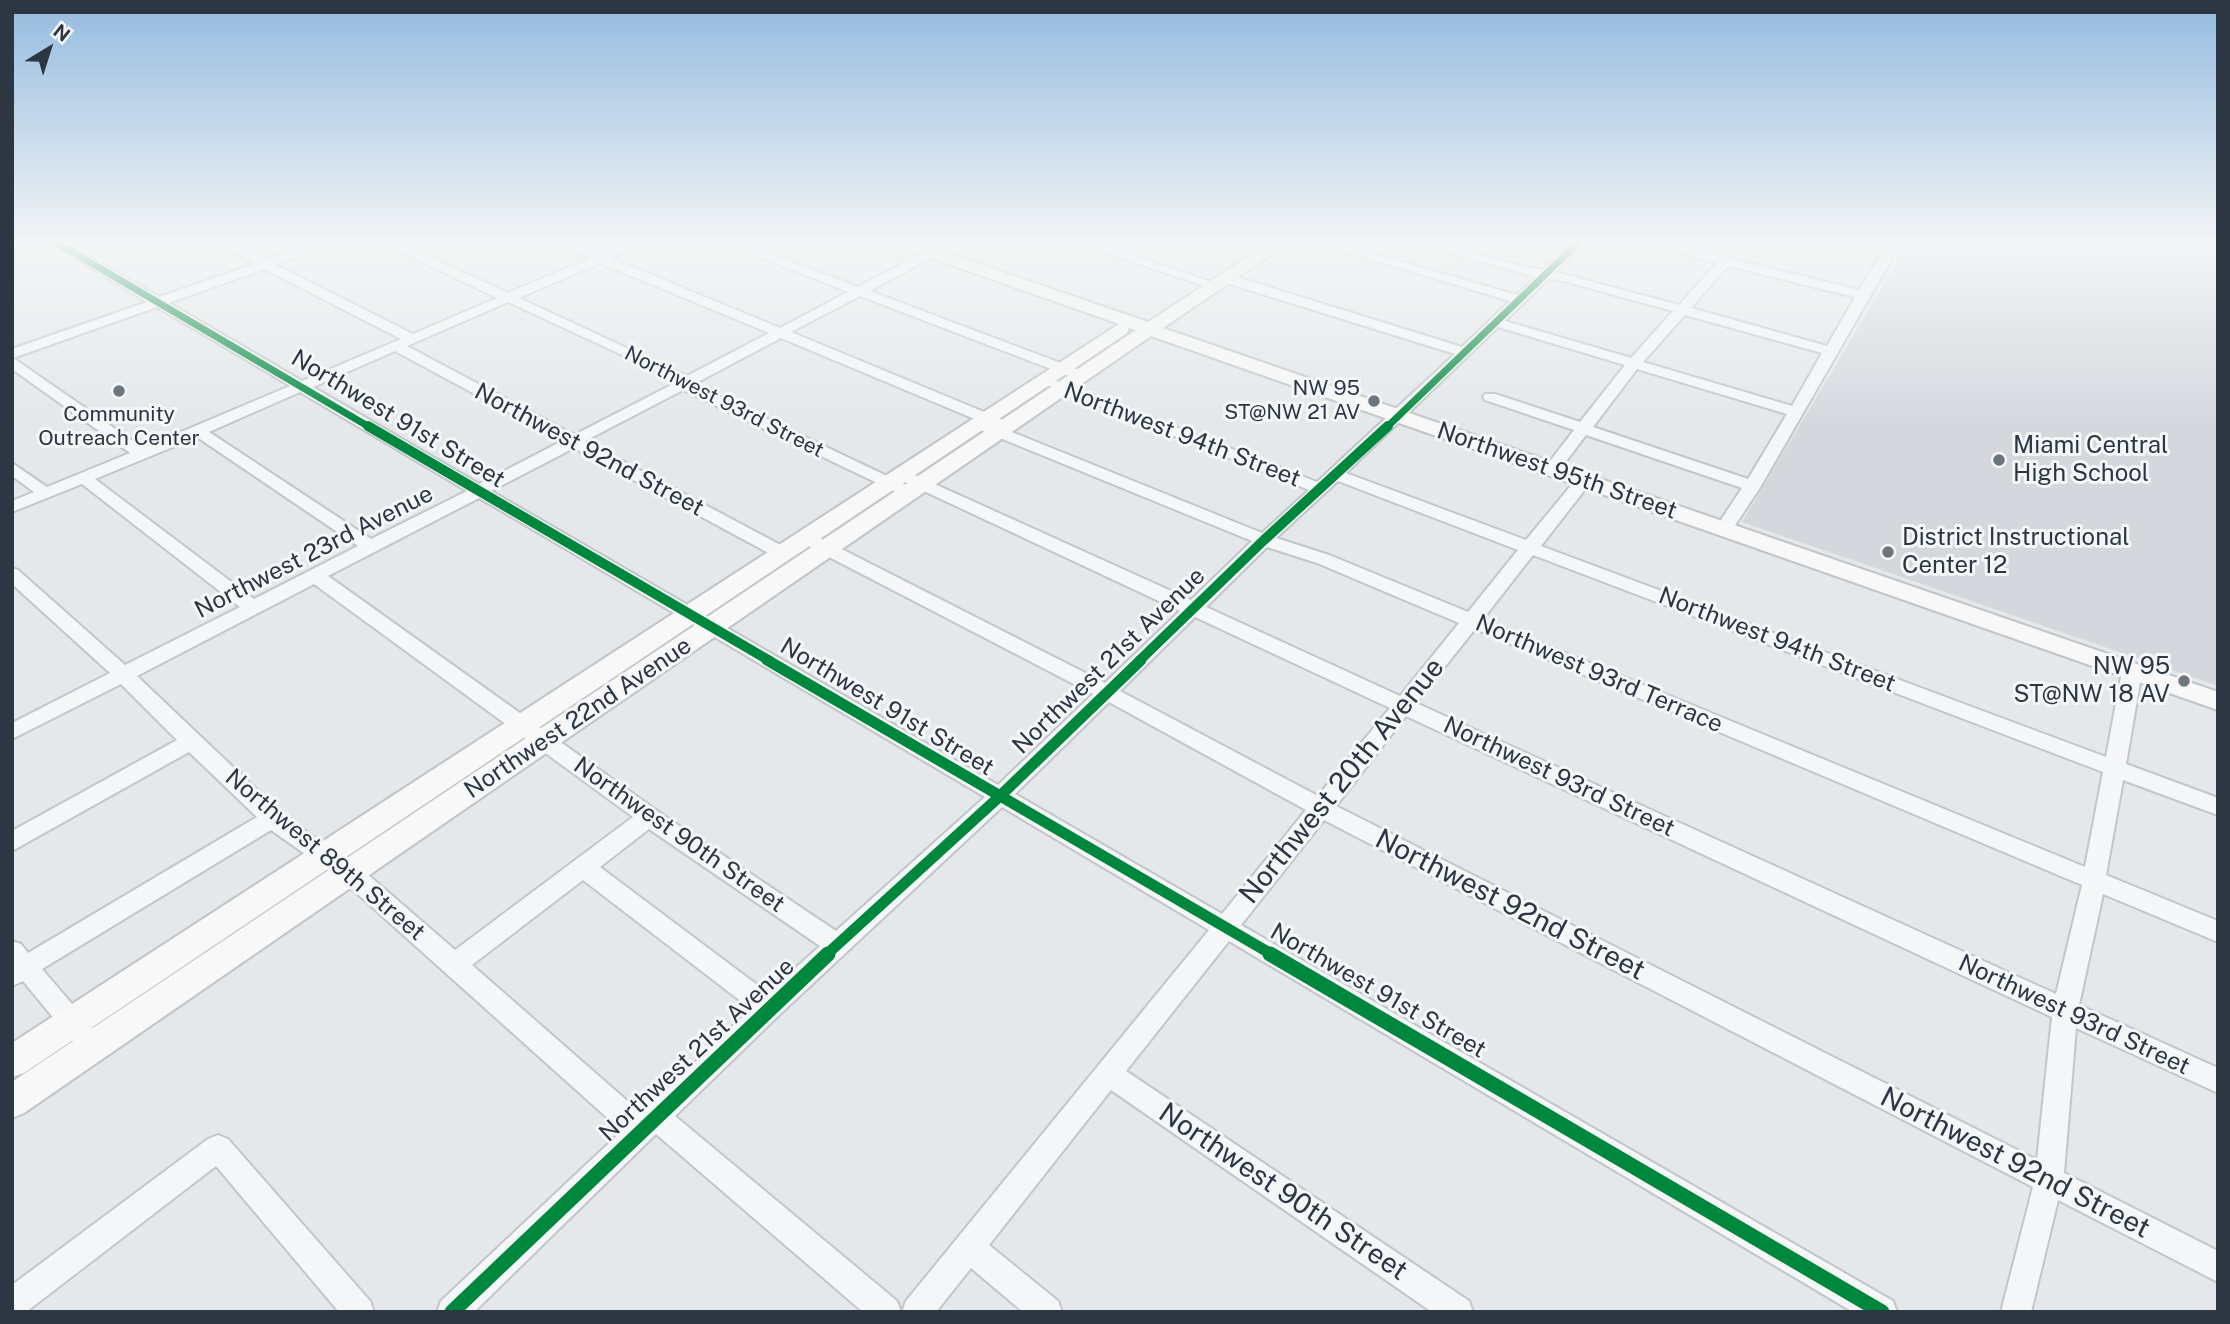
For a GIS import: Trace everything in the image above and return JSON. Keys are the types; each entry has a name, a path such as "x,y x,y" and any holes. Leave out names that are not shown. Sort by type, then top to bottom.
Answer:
{"main road":[{"name":"Northwest 95th Street","path":"1078,303 2218,701"},
{"name":"Northwest 22nd Avenue","path":"1063,379 1131,321 1158,303"},
{"name":"Northwest 22nd Avenue","path":"12,1062 805,537 905,483 1063,379 1151,328 1182,303"},
{"name":"Northwest 22nd Avenue","path":"12,1102 827,549 905,483"}],"street":[{"path":"12,354 158,303"},
{"name":"Northwest 91st Street","path":"158,303 1882,1312"},
{"path":"340,303 413,339"},
{"path":"12,508 496,303"},
{"name":"Northwest 93rd Street","path":"521,303 681,377 682,384 1193,609 2218,1081"},
{"name":"Northwest 93rd Terrace","path":"709,303 1264,540 1323,559 2218,932"},
{"name":"Northwest 23rd Avenue","path":"12,732 836,303"},
{"name":"Northwest 94th Street","path":"886,303 1063,379 1328,482 1530,547 2218,807"},
{"path":"1314,303 1463,352"},
{"name":"Northwest 21st Avenue","path":"452,1312 769,1009 999,797 1514,303"},
{"path":"1652,303 1831,351"},
{"path":"1552,469 1633,364 1686,303"},
{"path":"1724,529 1797,412 1858,303"},
{"path":"1494,322 1797,412"},
{"name":"Northwest 92nd Street","path":"396,346 782,553"},
{"path":"12,362 141,454"},
{"path":"1490,397 1753,486"},
{"path":"198,431 371,547"},
{"path":"12,468 45,494"},
{"path":"83,477 252,607"},
{"name":"Northwest 20th Avenue","path":"917,1312 1584,480"},
{"name":"Northwest 92nd Street","path":"805,537 1107,692 1321,808 2218,1267"},
{"name":"Northwest 89th Street","path":"12,574 123,674 273,818 321,857 350,873 455,964 649,1124 886,1312"},
{"name":"Northwest 90th Street","path":"315,576 546,740 649,817 839,946"},
{"path":"2016,1312 2049,1181 2065,1011 2094,881 2132,671"},
{"path":"12,842 191,741"},
{"path":"455,964 649,817"},
{"path":"93,1047 17,965 273,818"},
{"path":"583,867 769,1009"},
{"name":"Northwest 90th Street","path":"1108,1073 1458,1312"},
{"path":"12,1304 218,1149 359,1312"},
{"path":"968,1248 1047,1312"}],"shaded area":[{"name":"Miami Central High School","path":"1873,303 2218,303 2218,686 1742,522"}],"cycle path":[{"path":"159,303 1882,1312"},
{"path":"452,1312 769,1008 999,797 1264,540 1399,416 1516,303"}],"place":[{"name":"Community Outreach Center","path":"119,391"},
{"name":"NW 95 ST@NW 21 AV","path":"1374,401"},
{"name":"Miami Central High School","path":"1999,460"},
{"name":"District Instructional Center 12","path":"1888,552"},
{"name":"NW 95 ST@NW 18 AV","path":"2184,681"}]}
